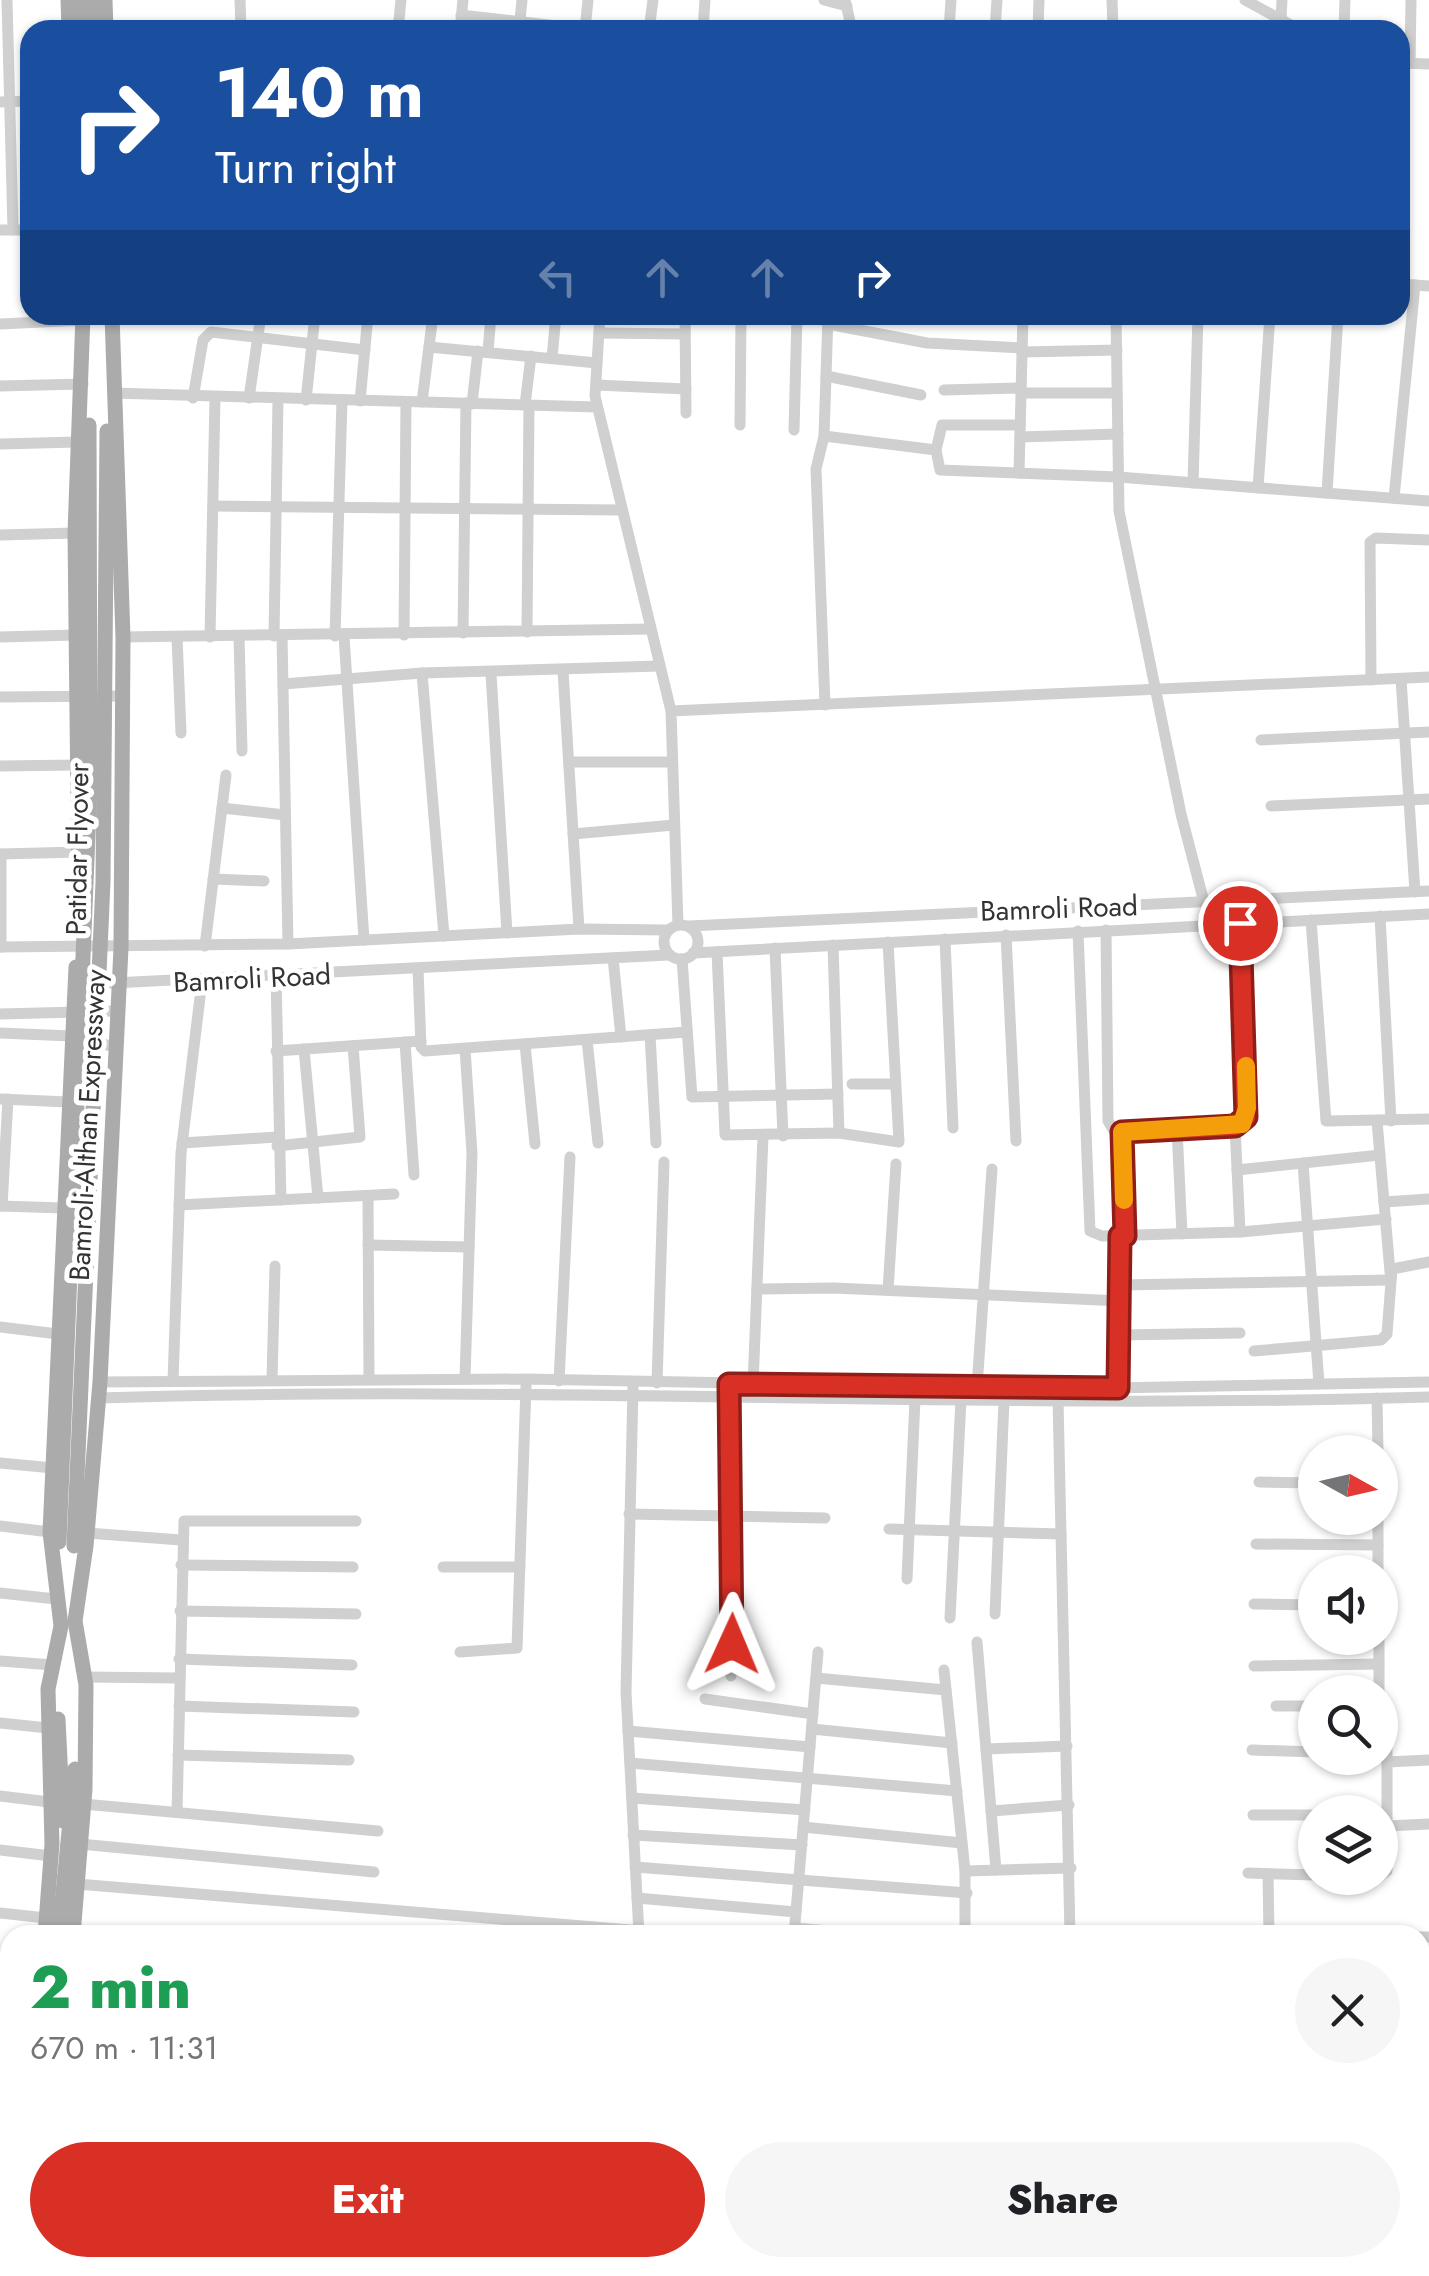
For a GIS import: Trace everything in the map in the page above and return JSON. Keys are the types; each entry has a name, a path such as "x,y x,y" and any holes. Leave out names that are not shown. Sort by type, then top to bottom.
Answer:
{"main road":[{"path":"83,390 85,325"},
{"name":"Bamroli-Althan Expressway","path":"61,1925 73,1845 84,1804 84,1678 68,1623 81,1594 88,1533 121,948 120,458 110,325"},
{"name":"Bamroli-Althan Expressway","path":"61,1540 52,1468 71,1012 78,945 75,533 77,442 83,390"},
{"name":"Patidar Flyover","path":"81,1594 61,1540 90,786 89,426 83,390"},
{"name":"Patidar Flyover","path":"68,1623 56,1599 53,1581 61,1540 103,882 107,431 113,399"},
{"path":"46,1925 51,1856 48,1728 53,1665 68,1623"},
{"path":"68,1623 75,1782 73,1845"},
{"name":"Bamroli-Althan Expressway","path":"73,1845 77,1884 74,1925"}],"street":[{"path":"461,20 463,0"},
{"path":"824,0 846,3"},
{"path":"1245,0 1281,20 1282,0"},
{"path":"5,6 7,230"},
{"path":"462,15 488,20"},
{"path":"1410,285 1429,286"},
{"path":"1394,498 1414,285"},
{"path":"249,398 259,325"},
{"path":"306,400 314,325"},
{"path":"360,401 367,325"},
{"path":"422,402 432,325"},
{"path":"463,634 469,404 489,325"},
{"path":"552,358 555,325"},
{"path":"599,325 597,407 671,711 678,927 664,945 682,956"},
{"path":"686,325 686,413"},
{"path":"740,425 741,325"},
{"path":"794,430 797,325"},
{"path":"825,705 816,470 824,436 828,325"},
{"path":"850,325 927,343 1022,350 1116,350"},
{"path":"1019,473 1023,325"},
{"path":"1116,325 1119,511 1154,692 1204,902"},
{"path":"1193,483 1198,325"},
{"path":"1258,488 1269,325"},
{"path":"1327,493 1337,325"},
{"path":"194,398 206,336 217,331 365,350"},
{"path":"599,333 686,334"},
{"path":"429,347 597,363"},
{"path":"527,632 527,405 531,356"},
{"path":"826,376 921,395"},
{"path":"596,385 686,389"},
{"path":"0,386 83,390"},
{"path":"944,390 1117,394"},
{"path":"210,637 215,398"},
{"path":"113,399 249,398 597,407"},
{"path":"278,399 278,636 283,684 288,944"},
{"path":"342,400 339,636 364,940"},
{"path":"404,635 406,402"},
{"path":"1118,434 942,426 936,450 940,470 1118,477 1429,501"},
{"path":"824,436 936,450"},
{"path":"0,444 77,442"},
{"path":"213,506 621,510"},
{"path":"0,535 75,533"},
{"path":"1372,680 1370,542 1376,538 1429,540"},
{"path":"123,637 650,629"},
{"path":"0,636 76,635"},
{"path":"177,637 181,733"},
{"path":"239,637 242,752"},
{"path":"283,684 422,673 491,674 659,666"},
{"path":"564,671 579,929"},
{"path":"422,673 444,936"},
{"path":"491,674 507,933"},
{"path":"671,711 1429,677"},
{"path":"1401,679 1415,892"},
{"path":"0,697 123,696"},
{"path":"1261,740 1429,732"},
{"path":"569,762 672,762"},
{"path":"0,766 78,764"},
{"path":"205,946 226,775"},
{"path":"1271,806 1429,799"},
{"path":"222,808 286,815"},
{"path":"573,834 674,825"},
{"path":"1,947 1,854 79,852"},
{"path":"213,880 264,881"},
{"name":"Bamroli Road","path":"1,947 288,944 1429,891"},
{"name":"Bamroli Road","path":"74,985 118,986 1429,914"},
{"path":"1380,916 1391,1121"},
{"path":"1311,920 1324,1116 1329,1122 1429,1119"},
{"path":"1106,930 1108,1121 1114,1131 1122,1132 1242,1124 1247,1108 1240,923"},
{"path":"678,927 698,940 682,956 692,1096 724,1099 838,1094"},
{"path":"1078,931 1088,1224 1096,1235 1240,1232 1386,1219"},
{"path":"1006,935 1016,1141"},
{"path":"945,938 953,1128"},
{"path":"717,952 725,1135 839,1134 898,1142 888,942"},
{"path":"833,945 839,1134"},
{"path":"775,948 782,1136"},
{"path":"613,958 621,1037"},
{"path":"418,968 420,1041 425,1051 687,1032"},
{"path":"276,976 280,1200"},
{"path":"173,1380 182,1144 202,981"},
{"path":"0,1014 117,1012"},
{"path":"0,1032 71,1036 115,1047"},
{"path":"650,1035 656,1143"},
{"path":"586,1040 598,1143"},
{"path":"276,1052 420,1041"},
{"path":"405,1042 414,1175"},
{"path":"525,1044 535,1144"},
{"path":"182,1144 313,1144 360,1137 352,1046"},
{"path":"465,1049 472,1153 465,1379"},
{"path":"304,1050 318,1198"},
{"path":"852,1084 895,1084"},
{"path":"63,1208 1,1206 4,1099 68,1102"},
{"path":"1254,1352 1385,1338 1390,1276 1377,1121"},
{"path":"1235,1126 1240,1232"},
{"path":"1178,1129 1182,1234"},
{"path":"1118,1388 1122,1132"},
{"path":"753,1385 763,1136"},
{"path":"1237,1170 1380,1155"},
{"path":"559,1381 570,1157"},
{"path":"657,1383 664,1162"},
{"path":"1303,1163 1320,1384"},
{"path":"888,1290 896,1164"},
{"path":"977,1387 992,1170"},
{"path":"179,1205 394,1194"},
{"path":"368,1196 369,1379"},
{"path":"1384,1202 1429,1199"},
{"path":"368,1245 469,1247"},
{"path":"1390,1276 1395,1267 1429,1262"},
{"path":"272,1379 275,1266"},
{"path":"1121,1285 1390,1276"},
{"path":"757,1289 888,1290 1121,1301"},
{"path":"0,1328 58,1334"},
{"path":"1120,1335 1240,1334"},
{"path":"99,1390 173,1380 272,1379 465,1379 526,1386 559,1381 633,1389 657,1383 729,1391 753,1385 1118,1388 1429,1382"},
{"path":"99,1390 273,1392 526,1386 1004,1400 1429,1396"},
{"path":"460,1652 516,1650 526,1386"},
{"path":"633,1389 628,1732 639,1925"},
{"path":"729,1391 733,1516 731,1676"},
{"path":"1377,1398 1378,1435"},
{"path":"907,1579 915,1399"},
{"path":"950,1618 961,1399"},
{"path":"994,1614 1004,1400"},
{"path":"1058,1400 1070,1925"},
{"path":"0,1463 52,1468"},
{"path":"1258,1482 1298,1482"},
{"path":"629,1514 825,1518"},
{"path":"177,1812 182,1524 189,1518 356,1521"},
{"path":"0,1526 61,1540"},
{"path":"889,1529 1062,1534"},
{"path":"88,1533 182,1540"},
{"path":"1378,1535 1378,1555"},
{"path":"1256,1544 1378,1545"},
{"path":"181,1565 353,1567"},
{"path":"443,1567 520,1567"},
{"path":"0,1593 56,1599"},
{"path":"1254,1604 1298,1605"},
{"path":"180,1611 356,1614"},
{"path":"978,1642 996,1870"},
{"path":"795,1925 818,1652"},
{"path":"1379,1655 1379,1675"},
{"path":"180,1659 352,1665"},
{"path":"0,1661 53,1665"},
{"path":"1254,1666 1379,1664"},
{"path":"944,1670 966,1870 966,1925"},
{"path":"84,1678 179,1678"},
{"path":"816,1678 946,1690"},
{"path":"705,1699 813,1714"},
{"path":"179,1706 354,1712"},
{"path":"1276,1706 1298,1706"},
{"path":"0,1724 48,1728"},
{"path":"812,1728 952,1743"},
{"path":"628,1732 810,1747"},
{"path":"986,1748 1067,1746"},
{"path":"1252,1750 1298,1751"},
{"path":"178,1755 349,1760"},
{"path":"1398,1758 1429,1760"},
{"path":"630,1763 957,1791"},
{"path":"0,1796 48,1802"},
{"path":"632,1798 804,1810"},
{"path":"84,1804 378,1831"},
{"path":"991,1811 1069,1806"},
{"path":"1253,1815 1298,1815"},
{"path":"1398,1820 1429,1824"},
{"path":"803,1827 962,1843"},
{"path":"634,1834 802,1845"},
{"path":"73,1845 374,1872"},
{"path":"0,1850 51,1856"},
{"path":"635,1868 966,1893"},
{"path":"966,1870 1071,1868"},
{"path":"1248,1873 1298,1875"},
{"path":"1268,1874 1269,1925"},
{"path":"77,1884 547,1925"},
{"path":"637,1898 796,1912"},
{"path":"0,1913 39,1925"}],"slow traffic":[{"path":"1124,1200 1122,1132 1242,1124 1247,1108 1246,1066"}],"route":[{"path":"732,1644 729,1384 1118,1388 1120,1236 1125,1236 1122,1132 1235,1126 1246,1117 1240,923"}]}
